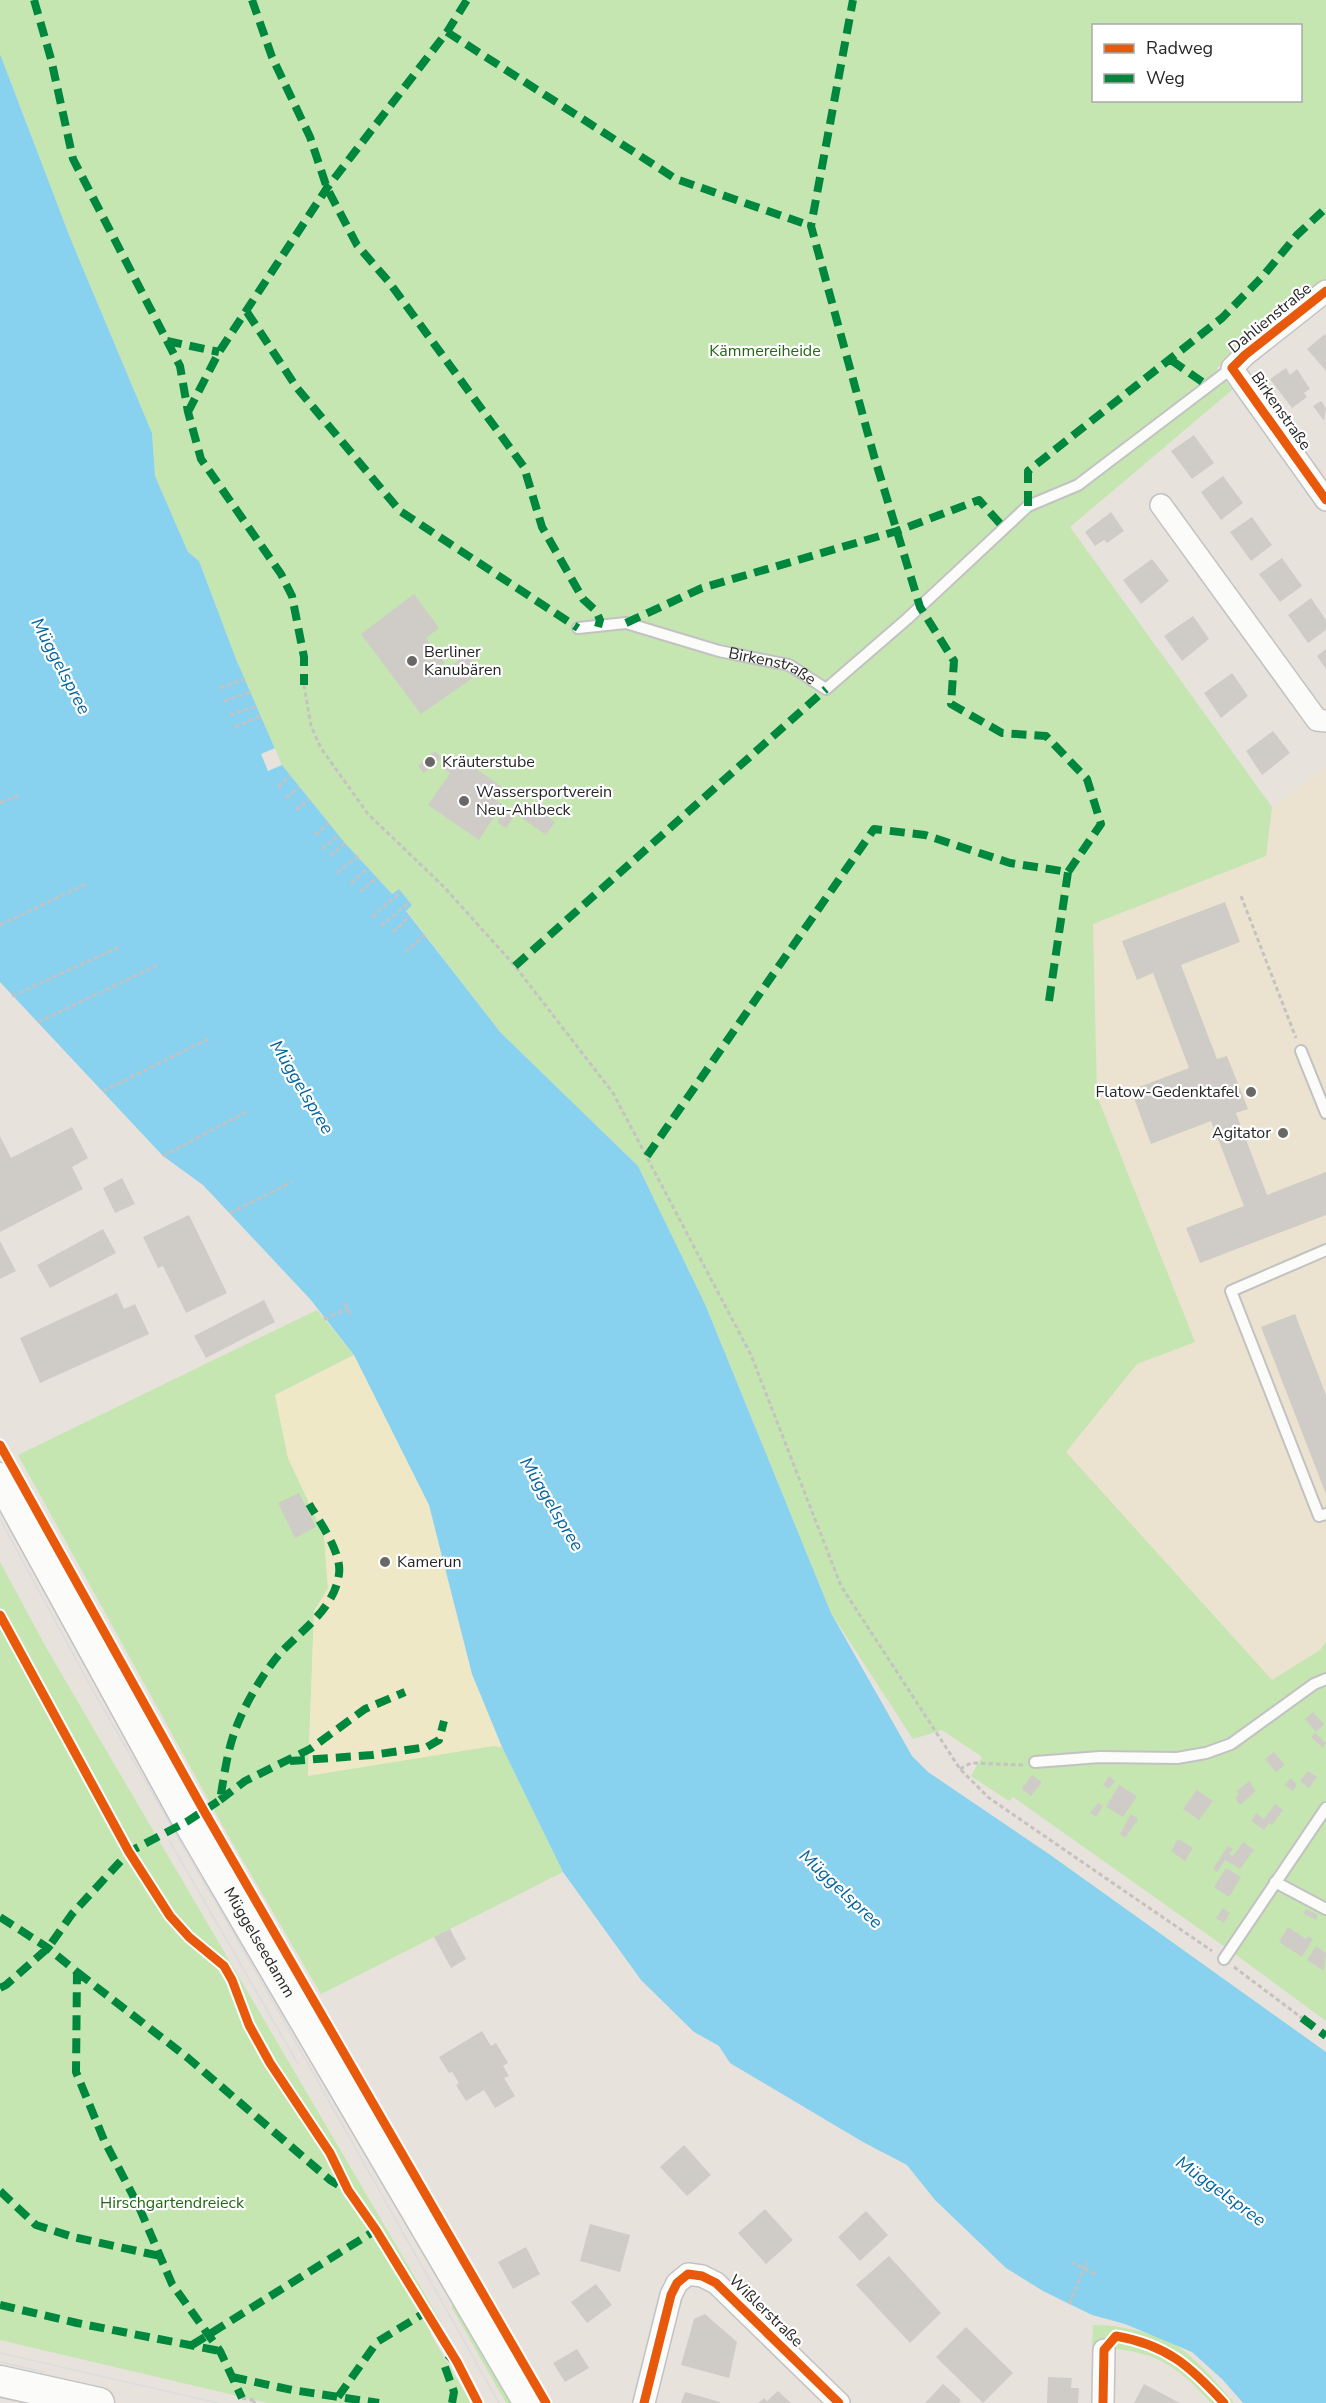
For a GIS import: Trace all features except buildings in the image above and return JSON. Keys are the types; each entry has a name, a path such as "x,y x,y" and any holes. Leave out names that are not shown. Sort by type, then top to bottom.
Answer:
{"main road":[{"name":"Müggelseedamm","path":"0,1478 188,1821 529,2403"},
{"path":"0,2381 99,2403"}],"street":[{"name":"Dahlienstraße","path":"1233,368 1245,355 1326,291"},
{"name":"Birkenstraße","path":"1233,368 1326,500"},
{"path":"1161,505 1317,720 1326,721"},
{"name":"Wißlerstraße","path":"644,2403 671,2295 677,2283 688,2274 702,2276 716,2283 839,2403"},
{"path":"1103,2403 1104,2350"}],"lane":[{"name":"Birkenstraße","path":"578,628 626,623 719,651 789,665 826,689 907,619 1028,506 1078,485 1233,368"},
{"path":"1302,1051 1326,1113"},
{"path":"1326,1250 1231,1291 1319,1516 1326,1514"},
{"path":"1035,1762 1100,1757 1177,1758 1206,1753 1231,1744 1314,1684 1326,1679"},
{"path":"1224,1959 1326,1808"},
{"path":"1275,1882 1326,1910"}],"path":[{"path":"220,688 245,679"},
{"path":"304,685 311,726 321,748 368,814 444,887 515,966 613,1093 751,1355 841,1586 960,1769 989,1798 1224,1959 1302,2018"},
{"path":"224,701 251,692"},
{"path":"230,715 256,706"},
{"path":"235,727 261,716"},
{"path":"278,787 290,775"},
{"path":"286,798 299,787"},
{"path":"0,803 21,794"},
{"path":"296,810 309,799"},
{"path":"315,835 329,823"},
{"path":"322,849 339,835"},
{"path":"330,856 345,843"},
{"path":"338,873 358,856"},
{"path":"351,883 368,868"},
{"path":"360,892 377,877"},
{"path":"0,925 88,883"},
{"path":"372,917 401,892"},
{"path":"1241,896 1302,1051"},
{"path":"381,926 410,902"},
{"path":"393,932 410,916"},
{"path":"405,952 425,935"},
{"path":"12,996 119,947"},
{"path":"38,1022 160,964"},
{"path":"103,1091 208,1039"},
{"path":"163,1156 248,1111"},
{"path":"230,1213 292,1182"},
{"path":"345,1303 350,1314"},
{"path":"324,1319 347,1309"},
{"path":"960,1769 971,1762 1029,1765 1035,1762"},
{"path":"1069,2304 1087,2261"},
{"path":"1071,2262 1097,2275"},
{"path":"1104,2350 1116,2336 1141,2340 1182,2361 1224,2403"},
{"path":"242,2398 256,2401 253,2403"}],"shaded area":[{"path":"1326,768 1326,1642 1320,1650 1272,1680 1066,1452 1137,1364 1195,1342 1097,1096 1093,924 1266,856 1272,807"}],"green space":[{"name":"Kämmereiheide","path":"0,0 1326,0 1326,278 1217,368 1232,390 1070,527 1272,807 1266,856 1093,924 1097,1096 1195,1342 1137,1364 1066,1452 1272,1680 1320,1650 1326,1642 1326,2021 1013,1797 1009,1801 971,1776 982,1757 942,1730 913,1739 831,1613 705,1304 638,1166 501,1033 406,910 412,905 399,889 392,894 345,843 282,765 236,659 199,561 188,552 155,476 152,433 71,240 0,54"},
{"path":"317,1310 354,1355 275,1395 288,1458 324,1535 328,1589 314,1611 308,1775 493,1746 502,1747 563,1872 321,1994 229,1837 18,1455"},
{"name":"Hirschgartendreieck","path":"0,1562 48,1651 441,2322 430,2333 471,2403 268,2403 0,2340"},
{"path":"453,2294 516,2403 506,2403 452,2308"},
{"path":"1093,2325 1132,2329 1170,2342 1196,2361 1234,2403 1211,2403 1184,2376 1144,2354 1092,2347"}],"sand":[{"name":"Kamerun","path":"354,1355 429,1505 472,1674 502,1747 493,1746 308,1776 314,1611 328,1588 324,1535 288,1458 275,1395"}],"water":[{"name":"Müggelspree","path":"0,54 71,240 152,433 155,476 188,552 199,561 236,659 282,765 345,843 392,894 399,889 412,905 406,911 501,1033 638,1166 705,1304 831,1613 912,1756 928,1772 1049,1854 1326,2052 1326,2403 1243,2403 1223,2380 1192,2352 1125,2324 1092,2315 1043,2291 1006,2268 935,2200 907,2165 863,2142 730,2063 719,2046 694,2032 641,1980 563,1872 502,1747 472,1674 429,1505 354,1355 310,1299 203,1185 163,1156 0,982"}],"pier":[{"path":"275,748 282,765 268,771 261,754"}],"tram line":[{"path":"0,1519 92,1689 263,1984 499,2403"},
{"path":"169,1840 298,2064"},
{"path":"0,2353 218,2403"},
{"path":"0,2362 44,2372"}],"marked path":[{"path":"34,0 51,59 73,159 180,366 188,412 201,459 281,574 292,596 304,657 304,685"},
{"path":"252,0 272,57 310,137 327,188 357,245 389,282 524,467 542,527 583,599 596,611 600,620 598,627"},
{"path":"188,412 219,352 327,188 447,32 467,0"},
{"path":"647,1156 874,829 925,835 1010,863 1068,872 1101,824 1087,779 1046,736 1002,733 951,704 954,661 920,607 874,456 811,226 853,0"},
{"path":"447,32 676,179 811,226"},
{"path":"1028,506 1028,471 1222,318 1263,276 1297,235 1326,208"},
{"path":"247,312 297,388 400,511 578,628"},
{"path":"167,341 219,352"},
{"path":"1171,360 1208,386"},
{"path":"626,623 702,588 897,531 979,500 1004,528"},
{"path":"515,966 826,689"},
{"path":"1049,1001 1068,872"},
{"path":"0,1988 48,1948 72,1914 129,1852 188,1821 220,1800 230,1746 249,1700 277,1657 323,1610 336,1587 339,1566 334,1547 309,1504"},
{"path":"220,1800 245,1781 310,1749 365,1709 405,1692"},
{"path":"290,1761 372,1755 427,1747 439,1740 444,1721"},
{"path":"0,1917 48,1948 77,1972 76,2072 104,2140 139,2207 172,2284 220,2351 242,2398"},
{"path":"77,1972 188,2058 330,2180 345,2189"},
{"path":"1302,2018 1326,2036"},
{"path":"0,2191 36,2225 73,2237 160,2256"},
{"path":"192,2345 376,2230"},
{"path":"0,2305 77,2323 220,2351"},
{"path":"338,2397 377,2342 426,2312"},
{"path":"452,2403 454,2392 444,2364 453,2355"},
{"path":"232,2377 292,2390 379,2403"}],"cycle path":[{"path":"1326,291 1245,355 1232,368 1326,500"},
{"path":"0,1445 204,1811 546,2403"},
{"path":"0,1615 129,1852 170,1916 189,1937 224,1966 232,1980 249,2025 270,2063 330,2153 348,2190 376,2230 457,2362 478,2403"},
{"path":"644,2403 671,2295 677,2283 688,2274 702,2276 716,2283 839,2403"},
{"path":"1103,2403 1104,2350 1116,2336 1164,2351 1200,2378 1224,2403"}],"place":[{"name":"Berliner Kanubären","path":"412,661"},
{"name":"Kräuterstube","path":"430,762"},
{"name":"Wassersportverein Neu-Ahlbeck","path":"464,801"},
{"name":"Flatow-Gedenktafel","path":"1251,1092"},
{"name":"Agitator","path":"1283,1133"},
{"name":"Kamerun","path":"385,1562"}]}
